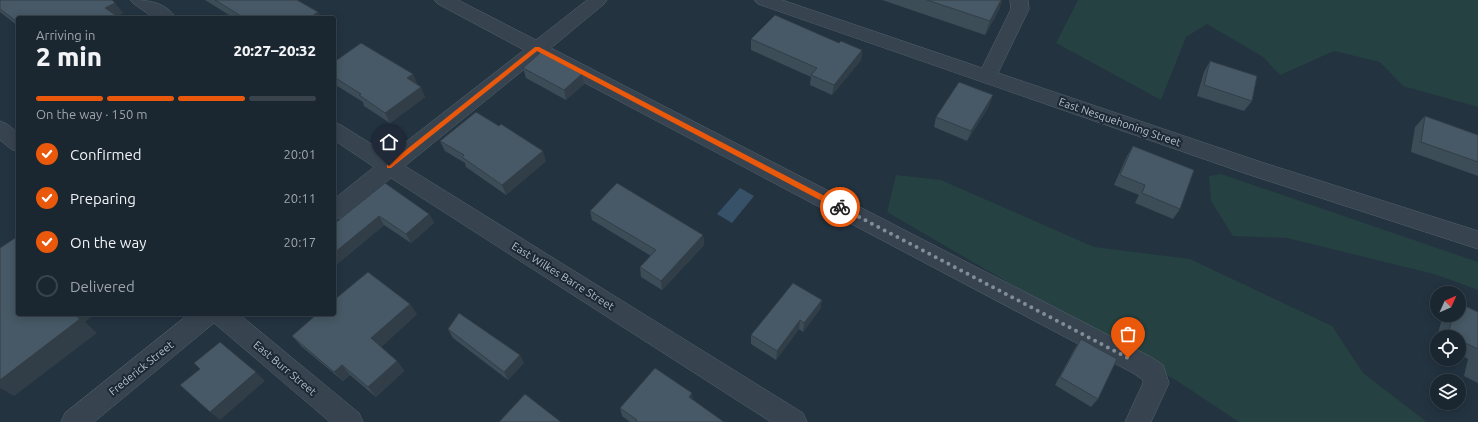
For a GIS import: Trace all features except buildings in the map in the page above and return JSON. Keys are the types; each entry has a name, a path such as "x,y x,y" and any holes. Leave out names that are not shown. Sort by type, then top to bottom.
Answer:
{"street":[{"path":"140,0 164,16"},
{"path":"444,0 1154,373 1156,383 1138,422"},
{"path":"336,209 598,0"},
{"name":"East Nesquehoning Street","path":"764,0 790,4 987,76 1254,168 1478,240"},
{"path":"987,76 1020,9 1019,0"},
{"path":"0,129 16,142"},
{"name":"East Wilkes Barre Street","path":"336,131 794,422"},
{"name":"Frederick Street","path":"74,422 205,316"},
{"name":"East Burr Street","path":"223,316 350,422"}],"green space":[{"path":"1078,0 1478,0 1478,107 1403,86 1380,62 1334,51 1280,75 1263,57 1207,24 1186,37 1161,100 1056,43"},
{"path":"1221,174 1478,262 1478,290 1434,274 1287,238 1233,236 1211,201 1209,176"},
{"path":"896,175 941,180 1094,247 1190,259 1332,326 1363,373 1427,422 1239,422 1177,381 887,212"}],"water":[{"path":"740,188 754,196 732,223 717,214"}],"way so far":[{"path":"840,207 1128,358"}],"route":[{"path":"389,166 537,49 840,207"}]}
